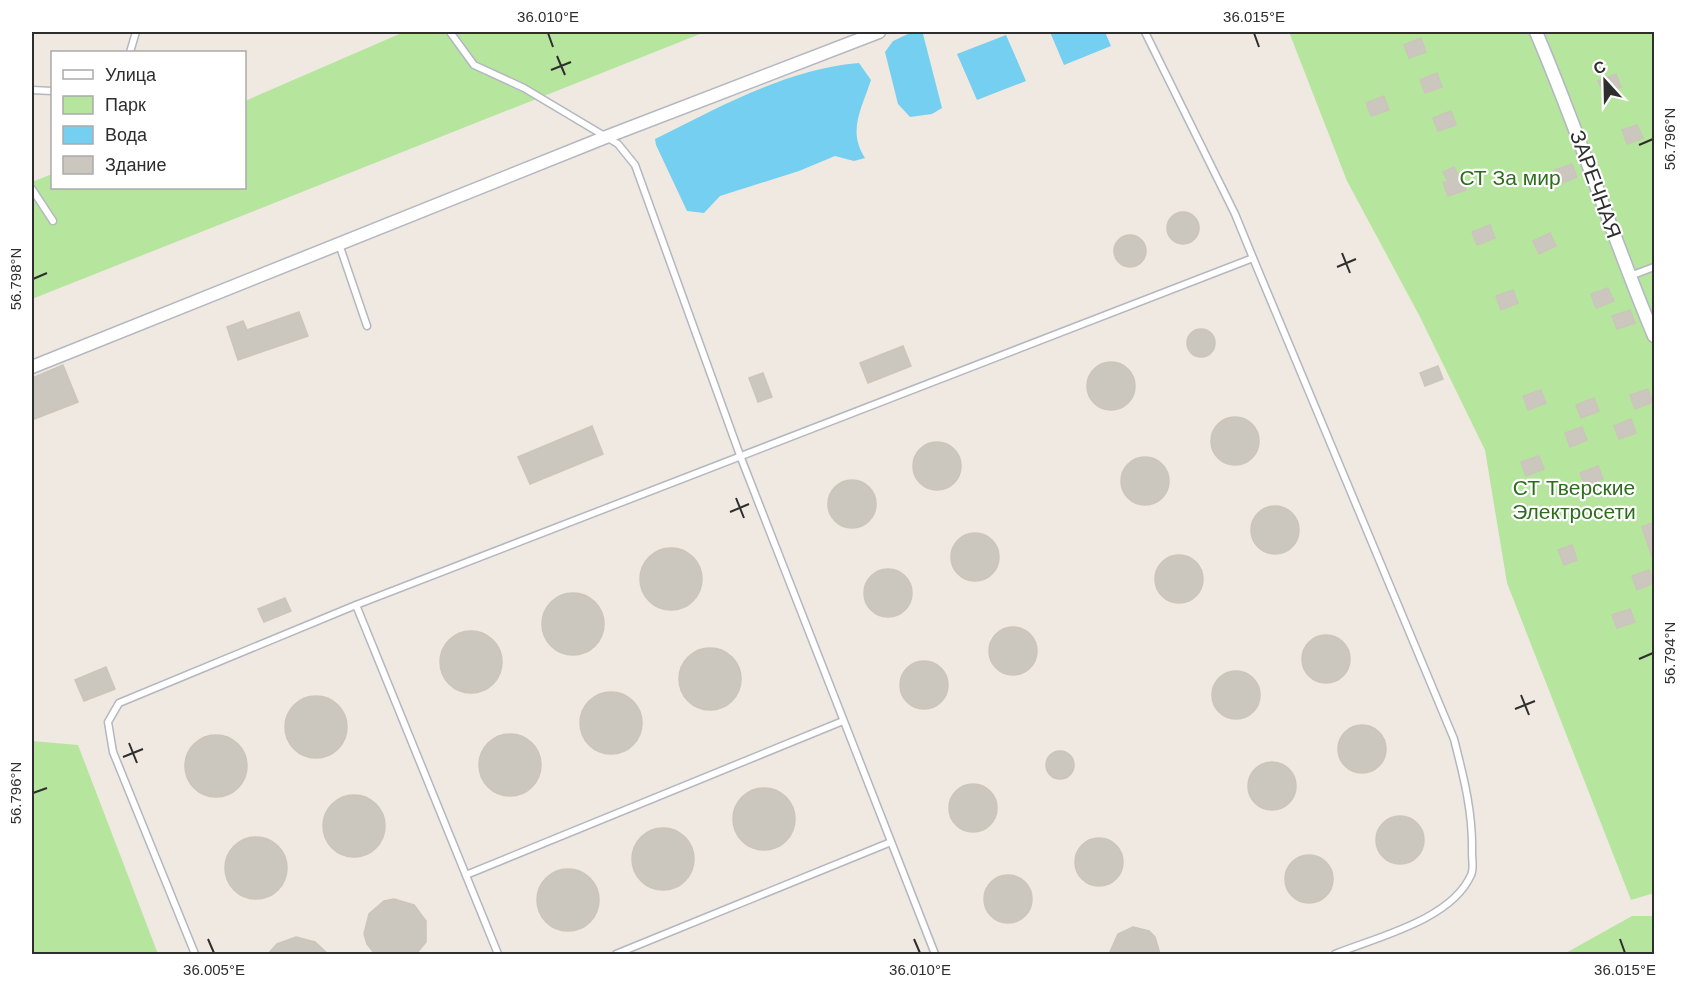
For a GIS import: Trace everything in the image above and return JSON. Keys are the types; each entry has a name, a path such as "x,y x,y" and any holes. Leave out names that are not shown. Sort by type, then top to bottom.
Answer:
{"street":[{"path":"32,367 606,137 879,32"},
{"name":"ЗАРЕЧНАЯ","path":"1536,32 1572,116 1629,276 1654,336"}],"lane":[{"path":"130,51 136,32"},
{"path":"450,32 474,65 524,88 618,144 635,165 741,458 935,954"},
{"path":"1144,32 1230,204 1253,258 1454,739 1468,795 1473,827 1472,873 1457,897 1430,916 1335,954"},
{"path":"32,90 51,91"},
{"path":"32,189 53,221"},
{"path":"339,244 367,326"},
{"path":"195,954 112,752 108,722 119,703 356,605 741,458 1253,258"},
{"path":"1629,276 1654,267"},
{"path":"356,605 498,954"},
{"path":"466,875 843,721"},
{"path":"616,954 891,842"}],"green space":[{"path":"404,32 705,32 32,299 32,182 51,174 51,189 246,189 246,101"},
{"name":"СТ За мир","path":"1289,32 1654,32 1654,893 1631,900 1507,583 1485,450 1419,315 1347,181"},
{"path":"32,741 78,745 158,954 32,954"},
{"path":"1632,916 1654,916 1654,954 1564,954"}],"water":[{"path":"1050,32 1105,32 1111,46 1064,65"},
{"path":"908,34 923,34 942,108 932,114 910,117 898,104 885,52 893,41"},
{"path":"1006,35 1026,81 977,100 957,54"},
{"path":"859,63 871,80 860,110 857,129 857,138 865,158 854,161 835,156 799,171 720,196 704,213 687,211 655,139 729,102 780,81 832,67"}],"building":[{"path":"1421,38 1426,52 1409,58 1404,45"},
{"path":"1437,73 1442,87 1425,93 1420,80"},
{"path":"1616,74 1621,87 1604,94 1598,81"},
{"path":"1384,96 1389,110 1371,116 1366,103"},
{"path":"1451,111 1456,125 1438,131 1433,118"},
{"path":"1637,125 1643,138 1627,144 1622,130"},
{"path":"1572,164 1577,177 1560,184 1555,170"},
{"path":"1454,167 1466,190 1448,196 1443,183 1448,181 1443,172"},
{"path":"1183,212 1194,217 1199,228 1194,239 1183,244 1172,239 1167,228 1172,217"},
{"path":"1490,225 1495,238 1477,245 1472,232"},
{"path":"1550,233 1556,246 1539,254 1533,241"},
{"path":"1130,235 1142,239 1146,251 1142,263 1130,267 1118,263 1114,251 1118,239"},
{"path":"1608,288 1614,301 1596,308 1591,294"},
{"path":"1513,290 1518,303 1501,310 1496,296"},
{"path":"1630,310 1635,323 1617,329 1612,316"},
{"path":"299,312 308,336 238,360 227,327 243,321 247,330"},
{"path":"1201,329 1211,333 1215,343 1211,353 1201,357 1191,353 1187,343 1191,333"},
{"path":"903,346 911,366 868,383 860,363"},
{"path":"1106,362 1116,362 1128,369 1135,381 1135,391 1128,403 1116,410 1106,410 1091,399 1087,391 1087,381 1098,366"},
{"path":"63,365 78,402 32,420 32,378"},
{"path":"1438,366 1443,379 1425,386 1420,373"},
{"path":"763,373 772,397 758,402 749,378"},
{"path":"1648,389 1653,402 1635,409 1630,395"},
{"path":"1541,390 1546,403 1528,410 1523,396"},
{"path":"1594,398 1599,411 1581,418 1576,405"},
{"path":"1230,417 1240,417 1252,424 1259,436 1259,446 1252,458 1240,465 1230,465 1215,454 1211,446 1211,436 1222,421"},
{"path":"1631,419 1636,433 1619,439 1614,426"},
{"path":"592,426 603,454 530,484 518,457"},
{"path":"1582,427 1587,440 1570,447 1565,433"},
{"path":"932,442 942,442 954,449 961,461 961,471 954,483 942,490 932,490 917,479 913,471 913,461 924,446"},
{"path":"1539,456 1544,469 1526,476 1521,462"},
{"path":"1140,457 1150,457 1162,464 1169,476 1169,486 1162,498 1150,505 1140,505 1125,494 1121,486 1121,476 1132,461"},
{"path":"1598,466 1603,479 1585,486 1580,473"},
{"path":"847,480 857,480 869,487 876,499 876,509 869,521 857,528 847,528 832,517 828,509 828,499 839,484"},
{"path":"1270,506 1280,506 1292,513 1299,525 1299,535 1292,547 1280,554 1270,554 1255,543 1251,535 1251,525 1262,510"},
{"path":"1654,522 1654,559 1653,559 1642,527"},
{"path":"970,533 980,533 992,540 999,552 999,562 992,574 980,581 970,581 955,570 951,562 951,552 962,537"},
{"path":"1572,545 1577,560 1564,565 1558,550"},
{"path":"665,548 677,548 693,557 700,567 702,579 700,591 693,601 677,610 665,610 654,605 645,596 640,585 640,573 645,562 654,553"},
{"path":"1174,555 1184,555 1196,562 1203,574 1203,584 1196,596 1184,603 1174,603 1159,592 1155,584 1155,574 1166,559"},
{"path":"883,569 893,569 905,576 912,588 912,598 905,610 893,617 883,617 868,606 864,598 864,588 875,573"},
{"path":"1649,570 1654,583 1637,590 1632,576"},
{"path":"567,593 579,593 595,602 602,612 604,624 602,636 595,646 579,655 567,655 556,650 547,641 542,630 542,618 547,607 556,598"},
{"path":"285,598 291,611 264,622 258,609"},
{"path":"1630,609 1635,622 1617,628 1612,615"},
{"path":"1008,627 1018,627 1030,634 1037,646 1037,656 1030,668 1018,675 1008,675 993,664 989,656 989,646 1000,631"},
{"path":"465,631 477,631 493,640 500,650 502,662 500,674 493,684 477,693 465,693 454,688 445,679 440,668 440,656 445,645 454,636"},
{"path":"1321,635 1331,635 1343,642 1350,654 1350,664 1343,676 1331,683 1321,683 1306,672 1302,664 1302,654 1313,639"},
{"path":"704,648 716,648 732,657 739,667 741,679 739,691 732,701 716,710 704,710 693,705 684,696 679,685 679,673 684,662 693,653"},
{"path":"919,661 929,661 941,668 948,680 948,690 941,702 929,709 919,709 904,698 900,690 900,680 911,665"},
{"path":"106,667 115,689 84,701 75,680"},
{"path":"1231,671 1241,671 1253,678 1260,690 1260,700 1253,712 1241,719 1231,719 1216,708 1212,700 1212,690 1223,675"},
{"path":"605,692 617,692 633,701 640,711 642,723 640,735 633,745 617,754 605,754 594,749 585,740 580,729 580,717 585,706 594,697"},
{"path":"310,696 322,696 338,705 345,715 347,727 345,739 338,749 322,758 310,758 299,753 290,744 285,733 285,721 290,710 299,701"},
{"path":"1357,725 1367,725 1379,732 1386,744 1386,754 1379,766 1367,773 1357,773 1342,762 1338,754 1338,744 1349,729"},
{"path":"504,734 516,734 532,743 539,753 541,765 539,777 532,787 516,796 504,796 493,791 484,782 479,771 479,759 484,748 493,739"},
{"path":"210,735 222,735 238,744 245,754 247,766 245,778 238,788 222,797 210,797 199,792 190,783 185,772 185,760 190,749 199,740"},
{"path":"1060,751 1070,755 1074,765 1070,775 1060,779 1050,775 1046,765 1050,755"},
{"path":"1267,762 1277,762 1289,769 1296,781 1296,791 1289,803 1277,810 1267,810 1252,799 1248,791 1248,781 1259,766"},
{"path":"968,784 978,784 990,791 997,803 997,813 990,825 978,832 968,832 953,821 949,813 949,803 960,788"},
{"path":"758,788 770,788 786,797 793,807 795,819 793,831 786,841 770,850 758,850 747,845 738,836 733,825 733,813 738,802 747,793"},
{"path":"348,795 360,795 376,804 383,814 385,826 383,838 376,848 360,857 348,857 337,852 328,843 323,832 323,820 328,809 337,800"},
{"path":"1395,816 1405,816 1417,823 1424,835 1424,845 1417,857 1405,864 1395,864 1380,853 1376,845 1376,835 1387,820"},
{"path":"657,828 669,828 685,837 692,847 694,859 692,871 685,881 669,890 657,890 646,885 637,876 632,865 632,853 637,842 646,833"},
{"path":"250,837 262,837 278,846 285,856 287,868 285,880 278,890 262,899 250,899 239,894 230,885 225,874 225,862 230,851 239,842"},
{"path":"1094,838 1104,838 1116,845 1123,857 1123,867 1116,879 1104,886 1094,886 1079,875 1075,867 1075,857 1086,842"},
{"path":"1304,855 1314,855 1326,862 1333,874 1333,884 1326,896 1314,903 1304,903 1289,892 1285,884 1285,874 1296,859"},
{"path":"562,869 574,869 590,878 597,888 599,900 597,912 590,922 574,931 562,931 551,926 542,917 537,906 537,894 542,883 551,874"},
{"path":"1003,875 1013,875 1025,882 1032,894 1032,904 1025,916 1013,923 1003,923 988,912 984,904 984,894 995,879"},
{"path":"394,899 414,905 426,921 426,942 416,954 375,954 367,944 364,934 369,914 384,901"},
{"path":"1133,927 1149,931 1155,937 1160,954 1109,954 1118,934"},
{"path":"296,937 315,942 328,954 268,954 277,944"}],"park label":[{"name":"СТ Тверские Электросети","path":"1574,499"}]}
